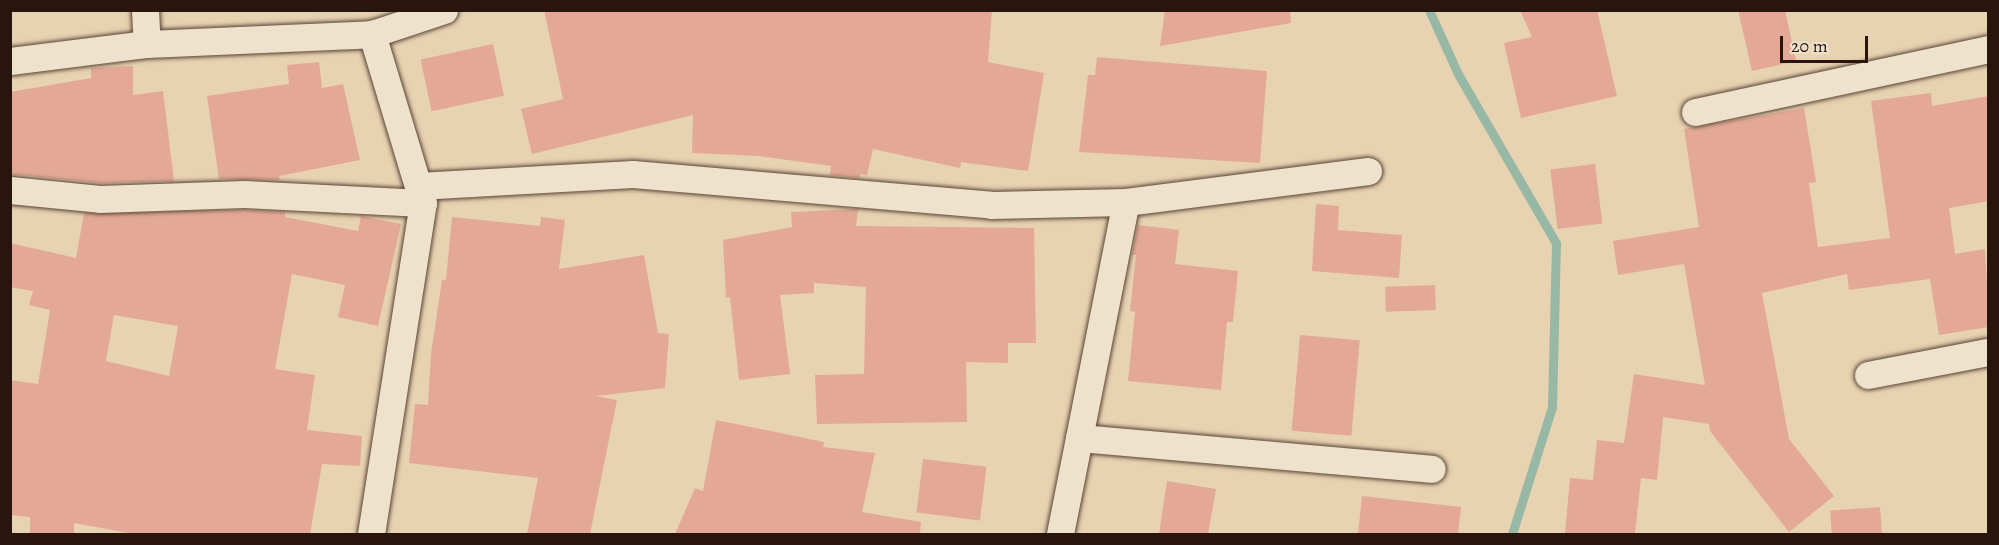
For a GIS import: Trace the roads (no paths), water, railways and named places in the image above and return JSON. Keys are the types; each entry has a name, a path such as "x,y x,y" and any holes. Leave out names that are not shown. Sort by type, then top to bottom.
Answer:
{"street":[{"path":"145,10 147,44"},
{"path":"10,61 147,44 372,34 444,10"},
{"path":"371,534 421,194 372,34"},
{"path":"1695,112 1989,49"},
{"path":"10,190 100,199 244,194 421,194 633,174 991,205 1126,202 1368,171"},
{"path":"1060,534 1126,202"},
{"path":"1868,375 1989,352"},
{"path":"1079,438 1432,469"}],"waterway":[{"path":"1429,10 1458,74 1556,243 1552,407 1512,534"}]}
